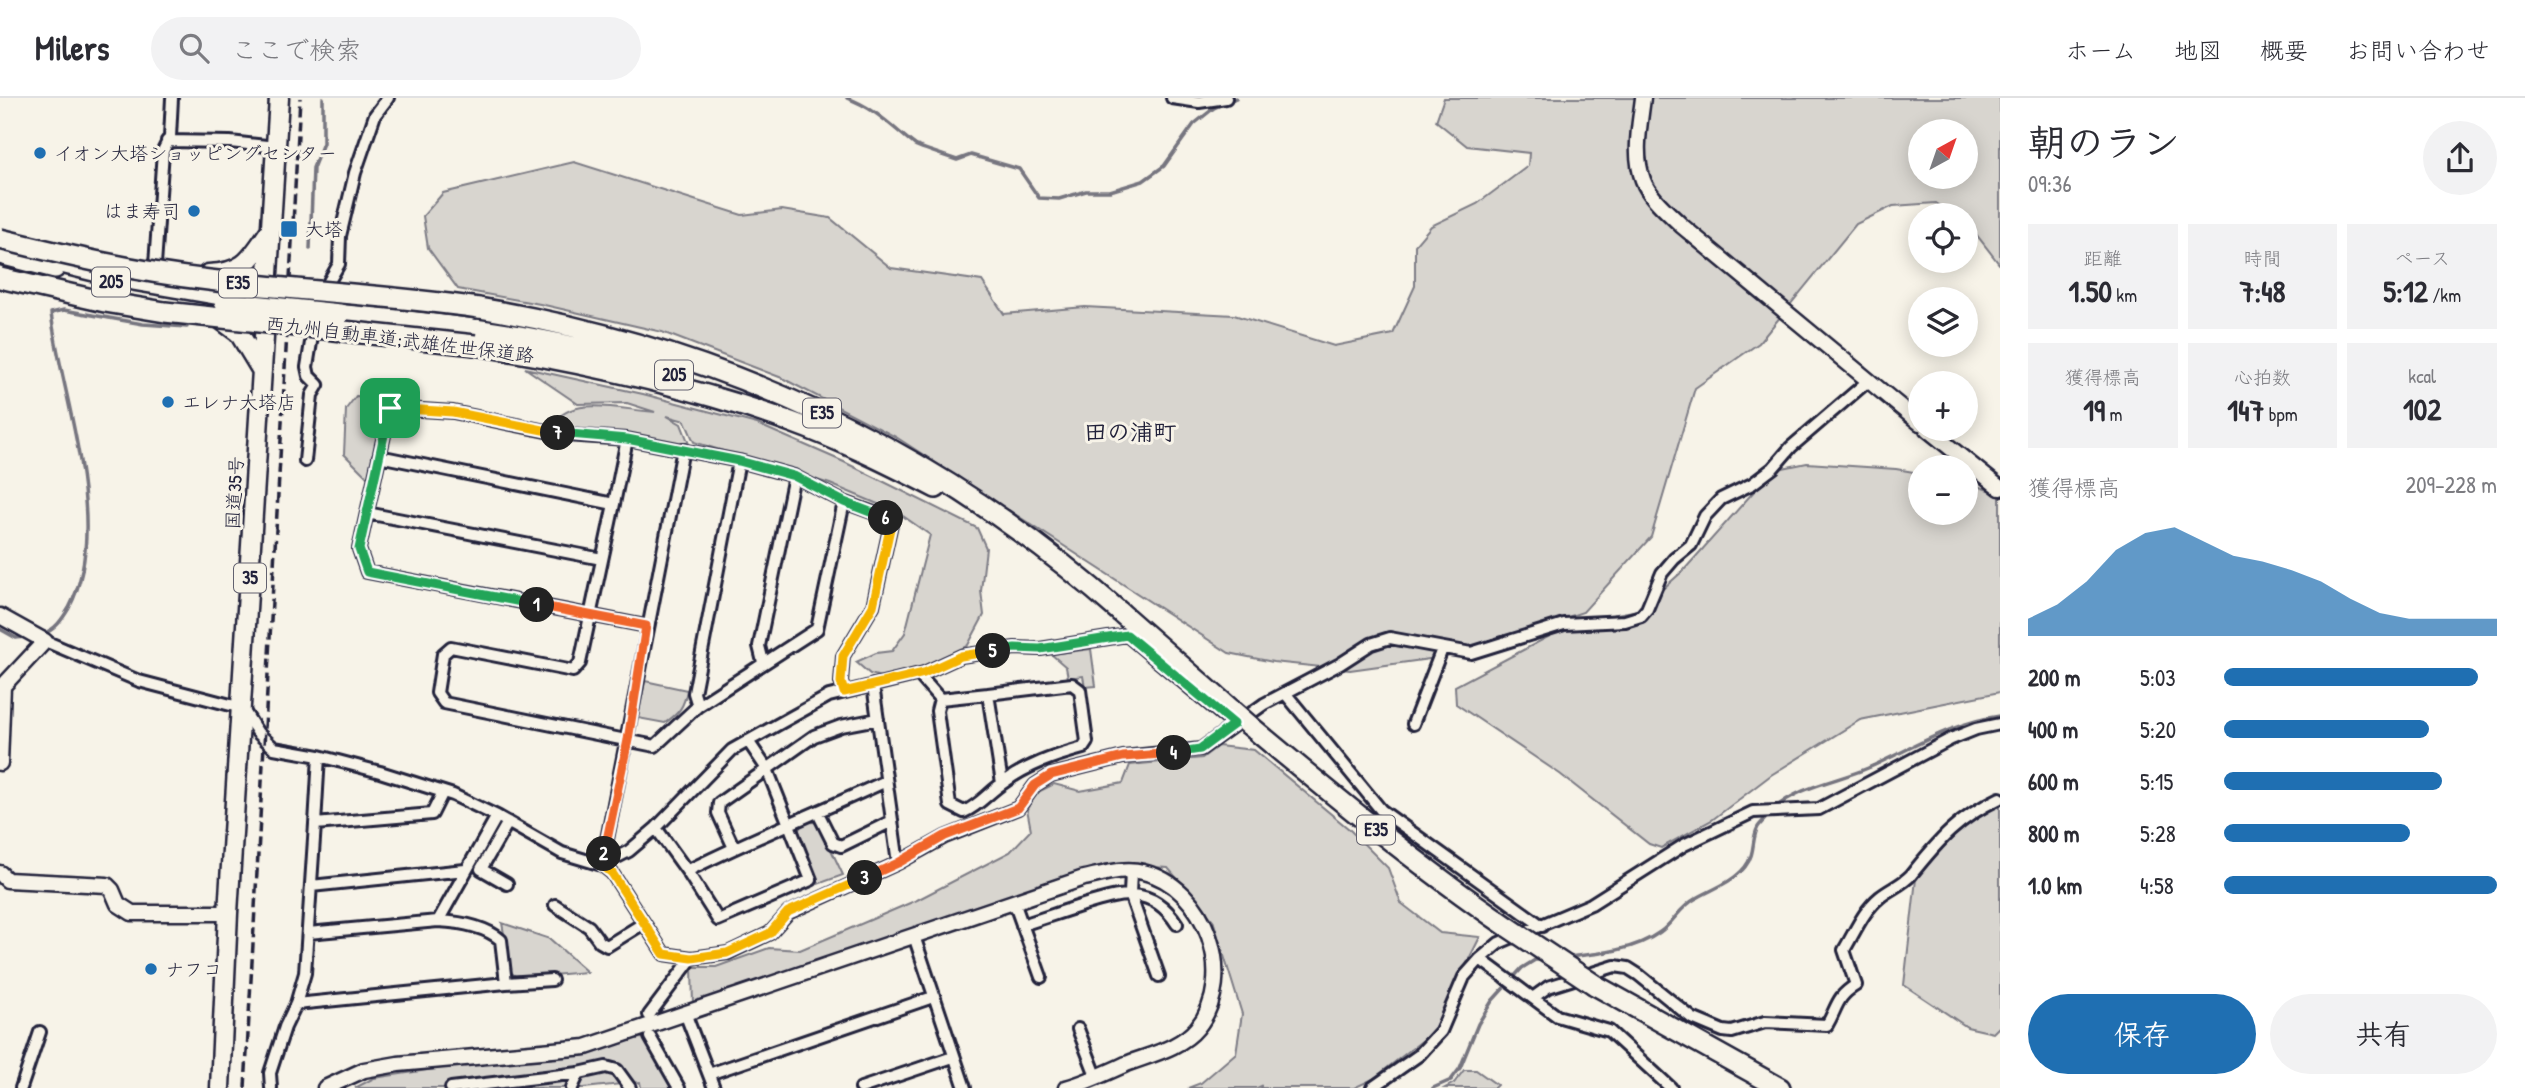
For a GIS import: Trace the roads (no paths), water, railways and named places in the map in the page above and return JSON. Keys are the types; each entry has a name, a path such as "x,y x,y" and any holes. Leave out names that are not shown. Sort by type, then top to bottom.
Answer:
{"highway":[{"name":"国道35号","path":"220,1088 228,913 279,98"},
{"path":"208,274 226,274 247,263 270,230"},
{"name":"205","path":"0,233 240,280 257,288 266,297 257,308 242,314 203,311 123,298 0,271"},
{"name":"西九州自動車道;武雄佐世保道路","path":"0,239 87,259 208,280 417,299 536,317 608,334 667,352 758,385 852,427 942,478 1026,534 1120,612 1241,725 1461,894 1595,985 1780,1088"},
{"path":"0,246 127,279 225,299"},
{"name":"205","path":"0,254 92,278 225,299 467,326 533,337 650,367 763,405 849,440 916,474 983,516"},
{"name":"西九州自動車道;武雄佐世保道路","path":"0,278 105,302 165,312 475,345 585,364 744,406 792,422 936,488 1065,571 1120,612"},
{"path":"203,311 219,317 240,333 262,371"},
{"path":"340,311 456,316 545,327 595,337 758,385"},
{"name":"国道35号","path":"215,1088 220,1058"}],"street":[{"path":"155,265 163,151 170,137 172,98"},
{"path":"305,461 312,395 318,385 309,376 307,368 318,299 339,264 340,236 355,173 375,115 387,98"},
{"path":"1172,98 1199,102 1226,98"},
{"path":"1643,98 1638,138 1639,158 1643,181 1661,204 1682,226 1908,413"},
{"path":"167,141 230,142 276,148"},
{"path":"0,616 45,642 139,681 242,708 258,733 274,748 319,756 443,792 508,822 562,853 602,865 612,873 664,954 692,958 727,953 770,933 788,912 898,863 945,836 1018,808 1035,785 1051,775 1123,757 1200,749 1241,725 1285,692 1371,644 1390,638 1471,653 1564,624 1625,621 1641,617 1662,573 1691,545 1706,516 1721,499 1752,484 1773,468 1817,422 1868,381"},
{"path":"646,626 367,572 359,549 390,408 453,412 565,435 627,439 739,461 794,476 844,502 885,517 891,524 873,606 843,656 841,682 844,692"},
{"path":"627,439 580,663 573,671 451,647 443,654 437,693 444,703 655,746 698,706 817,629 844,502"},
{"path":"1942,441 2000,488"},
{"path":"602,865 628,740 646,626 683,449"},
{"path":"379,456 614,504"},
{"path":"698,706 694,692 739,461"},
{"path":"763,662 759,646 794,476"},
{"path":"367,513 602,559"},
{"path":"602,865 629,851 656,828 732,750 830,696 919,674 961,656 1015,648 1040,649 1127,635 1241,725"},
{"path":"0,763 3,686 45,642"},
{"path":"1413,724 1442,649"},
{"path":"919,674 940,699"},
{"path":"1072,684 1080,690 1087,742 1083,748 1042,760 1002,783 974,808 964,813 950,805 937,710 940,699 1072,684"},
{"path":"873,685 898,863"},
{"path":"1285,692 1381,810 1542,926"},
{"path":"988,694 1002,783"},
{"path":"734,848 718,813 719,803 814,736 841,726 878,719"},
{"path":"1372,1088 1419,1055 1441,1031 1464,977 1480,958 1499,943 1591,904 1684,845 1753,812 1819,809 1951,739 2000,724"},
{"path":"656,828 718,920 811,880 767,768 748,741"},
{"path":"271,1088 270,1073 305,973 319,756"},
{"path":"687,871 886,781"},
{"path":"315,824 432,814 443,792"},
{"path":"1534,997 1548,987 1615,966 1628,968 1692,1018 1723,1031 1765,1022 1827,1025 1837,1001 1856,985 1844,950 1866,912 1880,896 1909,877 1922,859 1959,822 1977,809 2000,798"},
{"path":"818,813 832,843 842,846 892,821"},
{"path":"438,921 496,816"},
{"path":"507,884 481,869 508,822"},
{"path":"311,886 465,870"},
{"path":"325,1088 364,1070 398,1064 586,1047 1084,878 1115,871 1142,871 1166,881 1201,917 1210,939 1217,970 1214,998 1197,1029 1179,1044 1095,1082 1066,1088"},
{"path":"1131,871 1130,894 1159,976"},
{"path":"0,873 7,880 107,886 112,890 118,904 132,913 228,913"},
{"path":"1022,925 1119,894 1156,901 1178,923"},
{"path":"1014,902 1041,977"},
{"path":"558,912 589,928 600,942 607,946 644,923"},
{"path":"308,933 438,921 456,922 493,933 501,940 506,983"},
{"path":"914,936 965,1088"},
{"path":"649,1015 692,958"},
{"path":"1480,958 1557,1016 1594,1024 1609,1031 1671,1088"},
{"path":"296,1004 552,980"},
{"path":"709,1074 933,997"},
{"path":"685,1013 714,1088"},
{"path":"1078,1029 1095,1082"},
{"path":"20,1088 40,1032"},
{"path":"650,1037 679,1088"},
{"path":"861,1088 953,1057"},
{"path":"451,1088 579,1073 606,1067 617,1070 630,1088"},
{"path":"572,1088 579,1073"}],"waterway":[{"path":"310,249 313,168 323,143 323,98"},
{"path":"847,98 875,113 915,145 957,160 971,155 1019,169 1039,198 1059,199 1086,191 1110,191 1143,181 1164,166 1194,124 1214,108 1236,98"},
{"path":"43,633 55,627 69,608 81,576 86,540 80,462 51,313 64,310 143,324 187,327"},
{"path":"0,629 16,638 25,637"},
{"path":"1774,809 1807,789 1868,768 1949,730 2000,716"},
{"path":"1567,957 1603,953 1639,944 1660,932 1690,902 1740,873 1751,857 1758,827 1769,815"},
{"path":"1433,1088 1451,1080 1460,1068 1478,1024 1492,1001 1522,968 1535,960 1542,960"}],"railway":[{"path":"245,1088 300,98"}],"place":[{"name":"イオン大塔ショッピングセンター","path":"40,153"},
{"name":"はま寿司","path":"194,211"},
{"name":"大塔","path":"289,229"},
{"name":"エレナ大塔店","path":"168,402"},
{"name":"ナフコ","path":"151,969"}],"district":[{"name":"田の浦町","path":"1130,432"}]}
